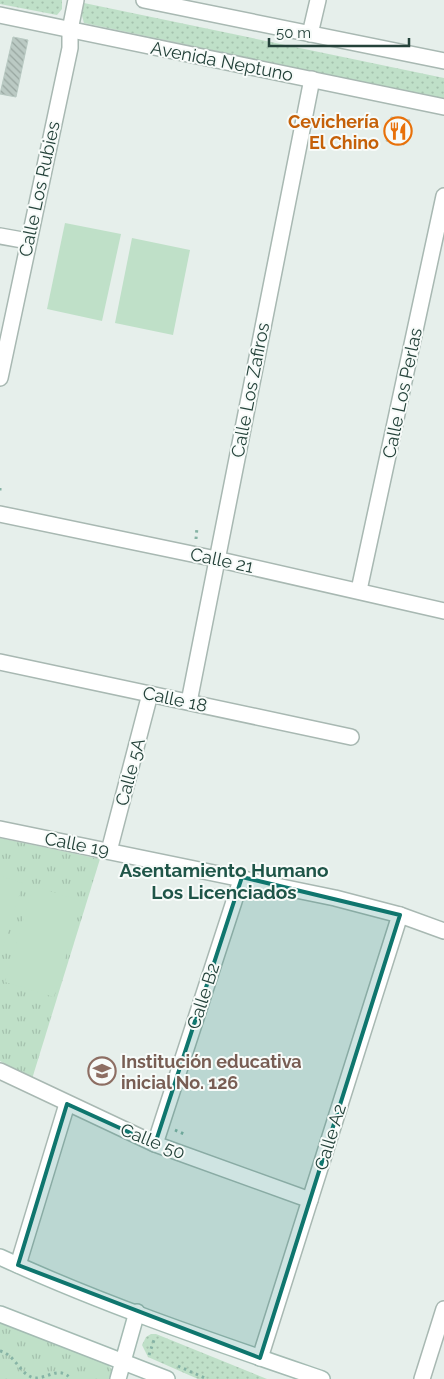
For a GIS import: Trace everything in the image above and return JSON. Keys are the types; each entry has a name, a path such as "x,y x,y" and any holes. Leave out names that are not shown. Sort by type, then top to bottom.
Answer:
{"street":[{"name":"Calle Los Rubies","path":"0,378 70,48 70,30 76,0"},
{"path":"144,0 444,61"},
{"path":"310,34 318,0"},
{"name":"Avenida Neptuno","path":"0,16 312,78 444,107"},
{"name":"Calle Los Zafiros","path":"189,702 312,78"},
{"name":"Calle Los Perlas","path":"360,590 438,257 444,196"},
{"path":"0,236 28,241"},
{"name":"Calle 21","path":"0,514 360,590 444,611"},
{"name":"Calle 18","path":"0,662 351,737"},
{"name":"Calle 5A","path":"109,851 150,694"},
{"name":"Calle 19","path":"0,829 242,877 400,915 444,931"},
{"name":"Calle B2","path":"156,1144 242,877"},
{"name":"Calle A2","path":"260,1358 400,915"},
{"name":"Calle 50","path":"0,1071 156,1144 310,1200"},
{"path":"18,1265 67,1104"},
{"path":"0,1256 18,1265 137,1312 322,1379"},
{"path":"422,1379 444,1309"},
{"path":"118,1379 137,1312"},
{"path":"0,1314 167,1379"}],"path":[{"path":"0,488 0,493"},
{"path":"143,1370 161,1321"},
{"path":"0,1351 13,1357 24,1373 31,1378 38,1379 54,1372 62,1373 71,1379"}],"highlighted area":[{"path":"242,877 400,915 260,1358 18,1265 67,1104 155,1144"}],"green space":[{"path":"0,0 62,0 62,9 57,15 0,4"},
{"path":"84,3 444,78 444,99 84,23 80,9"},
{"path":"65,223 121,234 102,321 47,309"},
{"path":"132,238 190,250 173,335 115,323"},
{"path":"0,838 100,859 32,1079 0,1061"},
{"path":"0,876 23,883 0,958"},
{"path":"33,886 82,901 54,997 5,982"},
{"path":"0,1323 108,1364 112,1370 110,1379 0,1379"},
{"path":"156,1334 267,1379 198,1379 148,1357 142,1345 146,1337"}],"building":[{"path":"13,37 28,40 16,97 0,94"},
{"name":"Cevichería El Chino","path":"391,117 410,120 404,145 386,141"}],"place":[{"name":"Cevichería El Chino","path":"398,131"},
{"name":"Institución educativa inicial No. 126","path":"102,1071"}],"district":[{"name":"Asentamiento Humano Los Licenciados","path":"224,881"}]}
